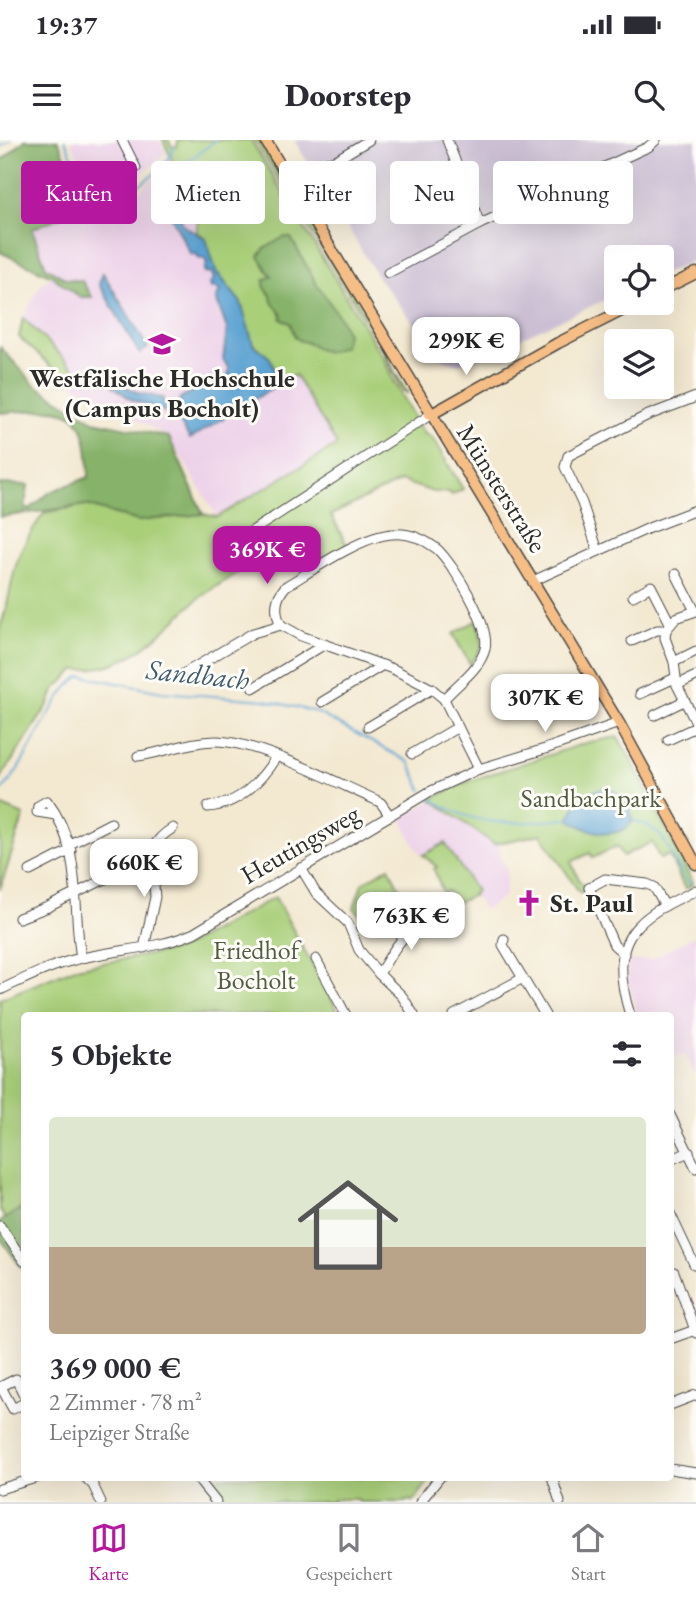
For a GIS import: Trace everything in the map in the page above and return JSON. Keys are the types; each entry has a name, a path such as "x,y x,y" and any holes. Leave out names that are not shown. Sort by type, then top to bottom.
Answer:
{"main road":[{"name":"Münsterstraße","path":"265,140 619,723 696,864"},
{"path":"674,284 696,273"},
{"path":"430,415 613,315"}],"street":[{"path":"122,140 132,161"},
{"path":"329,161 369,140"},
{"path":"447,140 480,224"},
{"path":"388,273 480,224 648,147 656,140"},
{"path":"598,551 582,503 565,467 568,456 646,415 696,397"},
{"path":"243,537 430,415"},
{"path":"533,581 696,510"},
{"path":"281,625 276,606 277,598 286,586 376,536 399,534 421,538 437,550 450,566 484,626 485,649 479,662 444,699"},
{"path":"632,641 668,626 680,616 696,611 676,574"},
{"path":"633,596 651,586 668,626 665,642 674,662 676,681 689,702 696,725 668,740"},
{"path":"178,677 253,633 281,625 301,636 383,665 432,689 444,699 480,769"},
{"path":"253,688 325,644"},
{"path":"674,662 696,651"},
{"path":"321,702 383,665"},
{"path":"640,694 696,676"},
{"path":"368,726 432,689"},
{"path":"655,715 689,702"},
{"name":"Heutingsweg","path":"0,990 60,964 144,948 194,933 429,792 480,769 619,723"},
{"path":"412,754 458,727"},
{"path":"138,756 153,755 171,747 213,741 240,744 382,803 390,816"},
{"path":"208,807 220,806 254,786 276,757"},
{"path":"56,816 75,871 81,958"},
{"path":"30,871 111,823"},
{"path":"144,948 155,897 153,883 147,874 153,847 158,839 173,828"},
{"path":"153,883 188,864"},
{"path":"301,868 316,892 348,923 359,950 402,996 412,1012"},
{"path":"19,918 105,879"},
{"path":"625,954 614,946 589,888 605,879 647,884 654,887 665,906"},
{"path":"629,1012 621,978 630,938 638,925 665,906 696,890"},
{"path":"379,974 394,949 412,929 437,920"},
{"path":"504,939 503,946 543,1012"},
{"path":"316,960 344,1012"},
{"path":"460,1012 523,978"},
{"path":"674,1123 696,1168"},
{"path":"674,1158 688,1152"},
{"path":"674,1221 695,1264 674,1272"},
{"path":"0,1226 3,1237 21,1258"},
{"path":"674,1278 695,1331 674,1338"},
{"path":"21,1389 16,1379 1,1387 13,1409 21,1405"},
{"path":"674,1403 696,1395"},
{"path":"674,1470 696,1473"},
{"path":"0,1489 26,1481"},
{"path":"89,1481 101,1502"},
{"path":"199,1481 216,1502"},
{"path":"420,1502 437,1481"},
{"path":"553,1481 560,1502"}],"shaded area":[{"path":"71,140 160,140 166,154 157,161 151,161 151,166 137,177 137,161 79,161"},
{"path":"294,140 696,140 696,259 674,269 674,245 604,245 604,300 474,359 457,364 446,361 432,347 378,277 346,224 376,224 376,161 307,161"},
{"name":"Westfälische Hochschule (Campus Bocholt)","path":"151,180 151,224 200,224 338,445 217,517 169,437 69,382 75,369 23,318 40,285 52,276 80,297 66,279 46,267 32,229 44,224 137,224 137,192"},
{"path":"431,801 494,845 499,843 500,857 507,870 505,897 484,910 474,895 448,907 434,869 437,867 417,850 401,819"},
{"path":"696,935 696,1077 684,1054 674,1058 674,1012 636,1012 628,980 628,961 652,959"}],"green space":[{"path":"25,140 58,140 67,161 21,161 21,224 44,224 32,229 46,267 66,279 82,281 92,297 80,297 52,276 0,252 0,162"},
{"path":"163,140 169,140 171,146 177,147 178,140 251,140 264,161 173,161"},
{"path":"255,140 260,140 279,171 279,179"},
{"path":"265,163 279,186 279,224 302,224 385,361 393,381 423,433 432,438 463,489 452,495 449,492 433,492 401,481 331,515 348,547 321,563 302,531 259,566 242,566 239,572 198,599 157,637 129,657 113,664 75,670 55,689 48,705 0,779 0,627 19,555 44,513 86,505 138,521 203,514 217,517 337,445 295,375 279,384 270,358 253,344 241,303 216,271 203,236 197,232 198,224 265,224"},
{"path":"306,224 311,224 386,348 394,371 408,394 401,389 382,348"},
{"path":"284,237 291,238 316,283 340,318 347,334 344,346 329,352 320,350 300,341 295,337 290,323 281,319 282,315 264,285 264,280 272,276 259,256 264,249"},
{"path":"23,318 75,369 69,382 19,337"},
{"path":"0,347 35,385 94,421 169,437 203,514 138,521 86,505 0,517 0,484 28,485 25,509 30,509 50,492 89,477 84,433 78,421 69,414 57,410 0,413"},
{"path":"476,621 482,644 470,664 453,634"},
{"name":"Sandbachpark","path":"618,737 692,881 693,885 685,889 669,855 660,859 652,842 623,856 617,846 593,858 590,853 571,862 580,882 587,888 580,893 541,834 494,844 431,799 469,781 589,742"},
{"path":"0,805 24,815 0,889"},
{"path":"445,843 476,891 474,895 455,904 448,891 443,893 434,869 437,867 423,855"},
{"path":"389,867 407,904 363,918 354,908 362,884"},
{"name":"Friedhof Bocholt","path":"275,897 338,1012 21,1012 21,1212 5,1219 0,1210 0,999 75,968 181,949"},
{"path":"20,1209 21,1267 0,1238 0,1222"},
{"path":"210,1481 429,1481 413,1502 334,1499 332,1502 227,1502"}],"water":[{"path":"175,224 183,224 206,239 216,271 241,303 253,344 270,358 279,384 190,439 175,415 132,400 113,386 114,380 138,393 163,398 163,404 180,402 180,398 205,386 214,375 224,379 229,374 229,367 223,360 227,329 216,298 220,291 215,287 211,288 210,284 214,278 211,272 205,273 205,259 198,258 196,253 191,255"},
{"path":"103,273 148,348 139,353 99,284"},
{"path":"604,788 621,795 628,803 633,821 627,827 611,833 602,833 584,828 569,819 582,799"}],"waterway":[{"path":"0,147 11,140"},
{"path":"65,140 90,198 97,204 130,190 154,174 170,156 174,146"},
{"path":"188,161 216,140"},
{"name":"Sandbach","path":"0,791 10,781 62,694 83,676 162,692 265,700 316,712 409,762 422,790"},
{"name":"Sandbach","path":"432,799 449,809 482,820 515,823 569,819"},
{"name":"Sandbach","path":"634,821 656,831 690,884"}],"place":[{"name":"Westfälische Hochschule (Campus Bocholt)","path":"162,344"},
{"name":"St. Paul","path":"529,903"}]}
